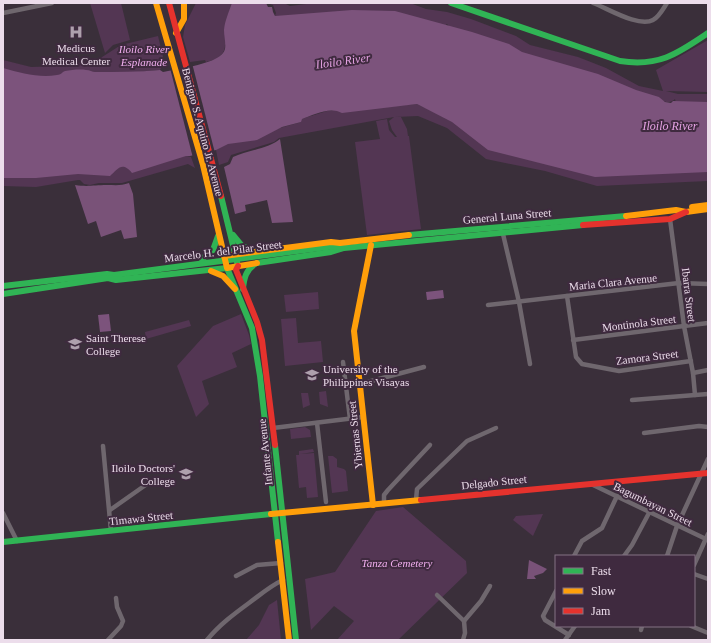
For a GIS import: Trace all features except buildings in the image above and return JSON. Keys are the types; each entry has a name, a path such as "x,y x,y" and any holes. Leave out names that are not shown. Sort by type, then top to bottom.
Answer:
{"main road":[{"name":"Benigno S. Aquino Jr. Avenue","path":"156,3 203,165 227,268"},
{"name":"Benigno S. Aquino Jr. Avenue","path":"169,3 238,266"},
{"path":"176,32 182,24 185,16 184,3"},
{"path":"451,3 620,61 633,64 659,62 676,54 708,33"},
{"path":"205,178 215,176"},
{"name":"General Luna Street","path":"238,266 336,251 340,246 396,236 631,216 708,204"},
{"path":"686,212 708,209"},
{"name":"General Luna Street","path":"676,210 686,212"},
{"name":"General Luna Street","path":"673,218 686,212"},
{"name":"General Luna Street","path":"236,254 331,242 340,246 371,245 673,218 708,213"},
{"path":"521,225 521,232"},
{"path":"229,227 240,245 248,250 257,252"},
{"path":"202,259 216,247 218,229"},
{"name":"Ybiernas Street","path":"371,245 354,332 373,505"},
{"name":"Marcelo H. del Pilar Street","path":"3,294 114,275 340,246"},
{"name":"Marcelo H. del Pilar Street","path":"107,276 112,271 236,254"},
{"path":"243,289 245,273 258,262"},
{"name":"Marcelo H. del Pilar Street","path":"3,286 107,276 116,280 238,266"},
{"name":"Infante Avenue","path":"238,266 236,270 259,328 262,340 273,428 276,486"},
{"name":"Infante Avenue","path":"227,268 250,322 254,336 276,486 296,640"},
{"path":"207,270 223,276 235,289"},
{"name":"Delgado Street","path":"279,513 708,473"},
{"name":"Infante Avenue","path":"279,513 281,563 289,640"},
{"name":"Timawa Street","path":"3,542 279,513"}],"street":[{"path":"3,13 39,4 52,3"},
{"path":"593,3 625,17 646,22 656,18 667,3"},
{"name":"Ibarra Street","path":"673,218 684,326 693,373 695,395"},
{"path":"503,234 519,302 530,364"},
{"name":"Maria Clara Avenue","path":"488,305 679,283 708,284"},
{"name":"Zamora Street","path":"567,296 577,359 582,364 614,371 691,361"},
{"name":"Montinola Street","path":"573,340 708,323"},
{"path":"343,362 350,419"},
{"path":"360,384 424,367"},
{"path":"693,373 708,370"},
{"path":"632,400 708,394"},
{"path":"273,428 363,417"},
{"path":"318,423 326,502"},
{"path":"644,433 699,426 708,427"},
{"path":"416,500 417,489 467,441 496,428"},
{"path":"384,504 384,495 430,445"},
{"path":"103,446 111,531"},
{"path":"667,555 677,526 708,459"},
{"path":"110,510 147,484"},
{"name":"Bagumbayan Street","path":"590,484 677,526 707,538"},
{"path":"575,555 582,541 602,528 617,496"},
{"path":"625,555 632,545 649,512"},
{"path":"3,513 17,541"},
{"path":"695,563 707,538"},
{"path":"236,576 257,565 281,563"},
{"path":"695,574 708,580"},
{"path":"206,640 229,618 272,586 283,580"},
{"path":"464,621 481,601 490,586"},
{"path":"555,593 543,616 545,620 555,626"},
{"path":"438,595 464,621 464,640"},
{"path":"108,640 123,622 117,608 116,598"},
{"path":"556,627 569,635"},
{"path":"565,640 574,627"},
{"path":"693,627 708,633"}],"green space":[{"path":"90,3 121,3 130,40 113,45 105,53"},
{"name":"Iloilo River Esplanade","path":"196,3 238,3 230,41 225,45 225,49 219,57 206,62 205,60 190,62 183,37 185,25"},
{"path":"270,3 284,3 290,6 314,3 410,3 426,9 447,12 471,19 516,36 530,45 578,57 606,68 639,86 663,91 656,70 708,40 708,92 666,91 678,94 708,94 708,109 676,103 675,99 671,102 665,102 659,97 657,99 452,30 447,24 438,31 273,21 276,13 273,5"},
{"name":"Iloilo River Esplanade","path":"158,36 164,61 160,70 58,79 3,76 3,60 31,67 63,66 64,64 99,61 99,59 121,45"},
{"path":"417,104 423,107 708,171 708,181 597,186 545,171 486,159 447,128 418,116 395,117 401,117 409,136 421,229 367,235 355,142 380,139 376,121 387,119 389,130 395,137 397,137 392,130 389,121 394,117 279,138 274,142 231,155 228,162 219,165 216,146 301,122 301,119 327,111"},
{"path":"182,152 191,157 195,168 188,164 122,183 99,183 90,185 84,184 78,180 36,187 3,186 3,175"},
{"path":"318,292 319,309 286,312 284,295"},
{"path":"241,314 251,344 232,353 237,367 202,381 209,404 196,417 177,366 213,326"},
{"path":"296,318 298,343 321,341 323,362 285,366 281,319"},
{"path":"189,320 191,326 146,339 145,332"},
{"path":"326,391 328,407 320,404 319,392"},
{"path":"301,393 308,393 310,405 303,408"},
{"path":"305,427 310,430 311,437 291,439 290,429"},
{"path":"313,449 314,452 300,454 314,453 318,497 307,498 306,487 299,488 296,455 299,455 299,451"},
{"path":"328,456 333,456 337,459 337,467 346,471 348,491 332,493"},
{"name":"Tanza Cemetery","path":"403,507 466,561 467,573 398,640 337,640 354,621 334,606 311,630 305,579 335,572 376,511"},
{"path":"543,514 533,536 513,520 516,516"},
{"path":"277,600 281,640 246,640 259,625 269,605"}],"shaded area":[{"path":"280,139 293,222 272,223 267,200 245,205 246,211 235,214 224,167 230,164 233,157 270,145"},
{"path":"129,183 133,194 137,237 124,239 121,230 101,237 96,221 88,224 75,185 123,185"},
{"path":"529,560 547,569 543,573 534,576 536,579 527,579"}],"water":[{"name":"Iloilo River","path":"232,3 266,3 268,7 272,7 275,16 352,10 395,11 472,32 509,44 522,52 598,74 636,90 659,97 665,102 708,102 708,172 595,177 488,150 452,122 417,104 342,113 332,110 322,112 302,119 301,122 282,127 257,140 228,144 216,150 186,156 132,173 125,167 120,167 110,176 78,174 36,178 3,178 3,68 23,73 50,76 58,75 65,71 78,70 95,72 136,72 160,70 163,72 198,65 216,58 222,54 225,49 224,30 226,19"},
{"path":"443,290 444,298 427,300 426,292"},
{"path":"109,314 111,331 100,332 98,315"}],"pier":[{"path":"192,63 215,153 193,158 170,68"}],"traffic: fast":[{"path":"451,3 620,61 646,62 667,57 677,53 708,33"},
{"path":"221,196 238,266"},
{"path":"409,235 626,216"},
{"path":"257,263 331,252 344,248 583,225"},
{"path":"233,235 242,246 254,251"},
{"path":"202,259 213,250 218,236"},
{"path":"3,286 107,274 114,275 335,246 342,248"},
{"path":"243,289 246,275 249,269 255,264"},
{"path":"227,268 252,328 260,376 278,542"},
{"path":"3,294 108,278 116,280 227,268"},
{"path":"275,445 296,640"},
{"path":"3,542 271,514"}],"traffic: slow":[{"path":"156,3 203,165 227,268 257,263"},
{"path":"176,33 184,19 184,3"},
{"path":"692,207 708,205"},
{"path":"626,216 676,210 686,212 708,209"},
{"path":"224,256 331,242 340,243 409,235"},
{"path":"371,245 354,331 373,505"},
{"path":"211,271 223,276 235,289"},
{"path":"271,514 421,500"},
{"path":"278,542 289,640"}],"traffic: jam":[{"path":"169,3 221,196"},
{"path":"583,225 670,219 686,212"},
{"path":"238,266 236,270 257,322 262,340 275,445"},
{"path":"421,500 708,473"}],"place":[{"name":"Medicus Medical Center","path":"76,32"},
{"name":"Saint Therese College","path":"75,344"},
{"name":"University of the Philippines Visayas","path":"312,375"},
{"name":"Iloilo Doctors' College","path":"186,474"}]}
